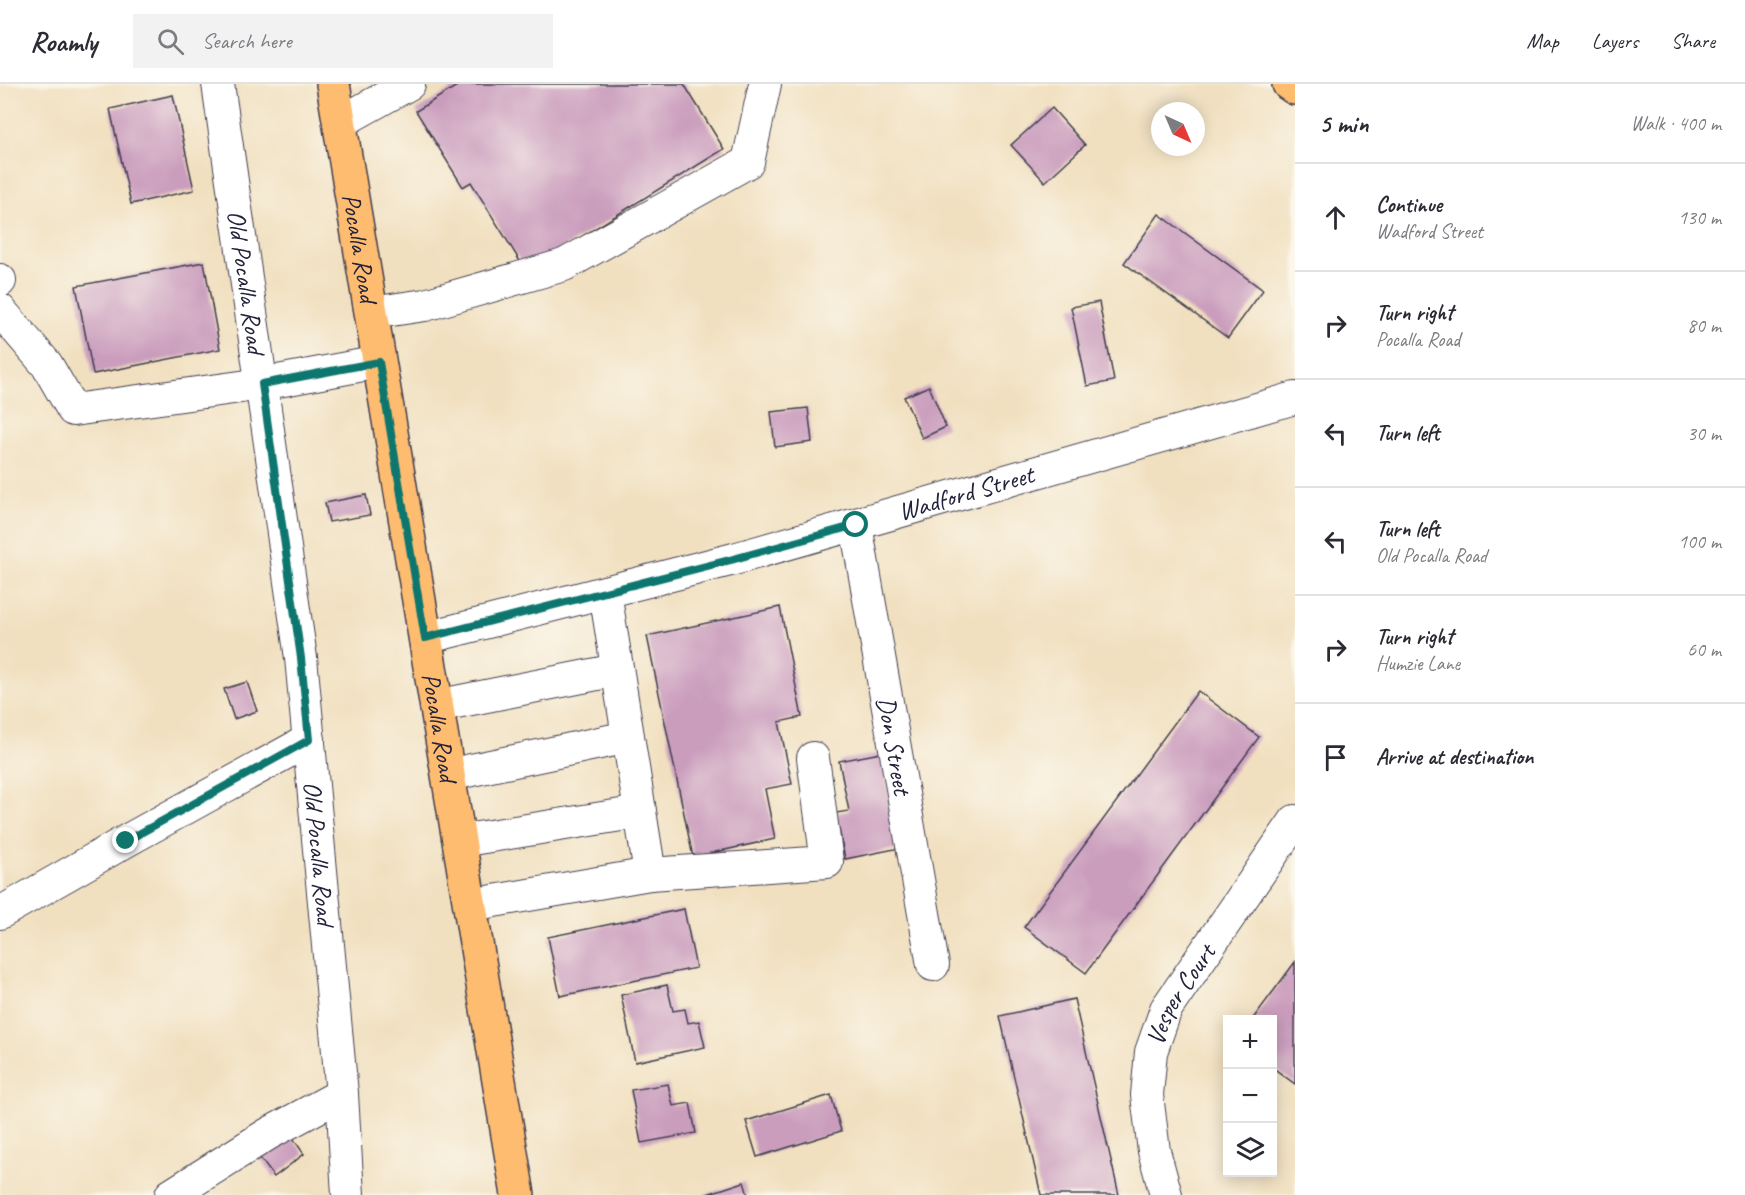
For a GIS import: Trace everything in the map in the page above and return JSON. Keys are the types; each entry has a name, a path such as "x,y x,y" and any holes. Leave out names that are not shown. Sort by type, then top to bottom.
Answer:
{"main road":[{"name":"Pocalla Road","path":"333,84 518,1195"},
{"path":"1288,84 1295,88"}],"street":[{"name":"Old Pocalla Road","path":"218,84 301,658 342,1094 348,1195"},
{"path":"339,123 409,84"},
{"path":"371,313 425,305 564,265 748,162 765,84"},
{"path":"0,310 46,365 73,410 262,384 379,362"},
{"name":"Wadford Street","path":"425,638 734,559 1295,398"},
{"name":"Don Street","path":"856,525 933,965"},
{"path":"605,592 650,874"},
{"path":"436,706 617,670"},
{"path":"448,775 628,737"},
{"path":"0,913 309,740"},
{"path":"470,905 650,874 827,862 813,758"},
{"path":"459,841 640,812"},
{"name":"Vesper Court","path":"1166,1195 1154,1151 1147,1095 1151,1052 1166,1009 1295,821"},
{"path":"171,1195 268,1134 342,1094"}],"building":[{"path":"460,84 684,84 724,149 526,271 471,182 463,187 416,111"},
{"path":"173,95 194,190 131,204 110,109"},
{"path":"1052,108 1085,145 1045,182 1011,145"},
{"path":"1159,214 1263,290 1228,338 1124,263"},
{"path":"204,262 220,349 93,374 76,286"},
{"path":"1099,302 1114,381 1087,386 1071,307"},
{"path":"929,386 946,427 922,438 904,397"},
{"path":"808,408 812,442 775,447 771,412"},
{"path":"366,495 370,515 329,522 325,503"},
{"path":"780,607 802,717 779,722 792,784 765,789 775,839 693,857 647,636"},
{"path":"247,682 257,711 234,719 224,689"},
{"path":"1198,691 1259,737 1086,973 1024,927"},
{"path":"881,753 900,848 845,859 836,813 849,811 839,761"},
{"path":"684,909 696,968 560,996 548,937"},
{"path":"1295,962 1295,1084 1277,1071 1277,1015 1256,1015"},
{"path":"667,985 673,1011 685,1009 688,1023 699,1021 705,1047 635,1062 621,995"},
{"path":"1074,999 1119,1195 1041,1195 1000,1016"},
{"path":"668,1084 673,1106 690,1103 696,1133 641,1143 631,1090"},
{"path":"831,1095 841,1131 757,1157 746,1121"},
{"path":"288,1131 304,1154 274,1177 257,1154"},
{"path":"744,1182 748,1195 704,1195"}],"route":[{"path":"126,841 309,740 301,658 262,384 379,362 425,638 734,559 856,525"}]}
